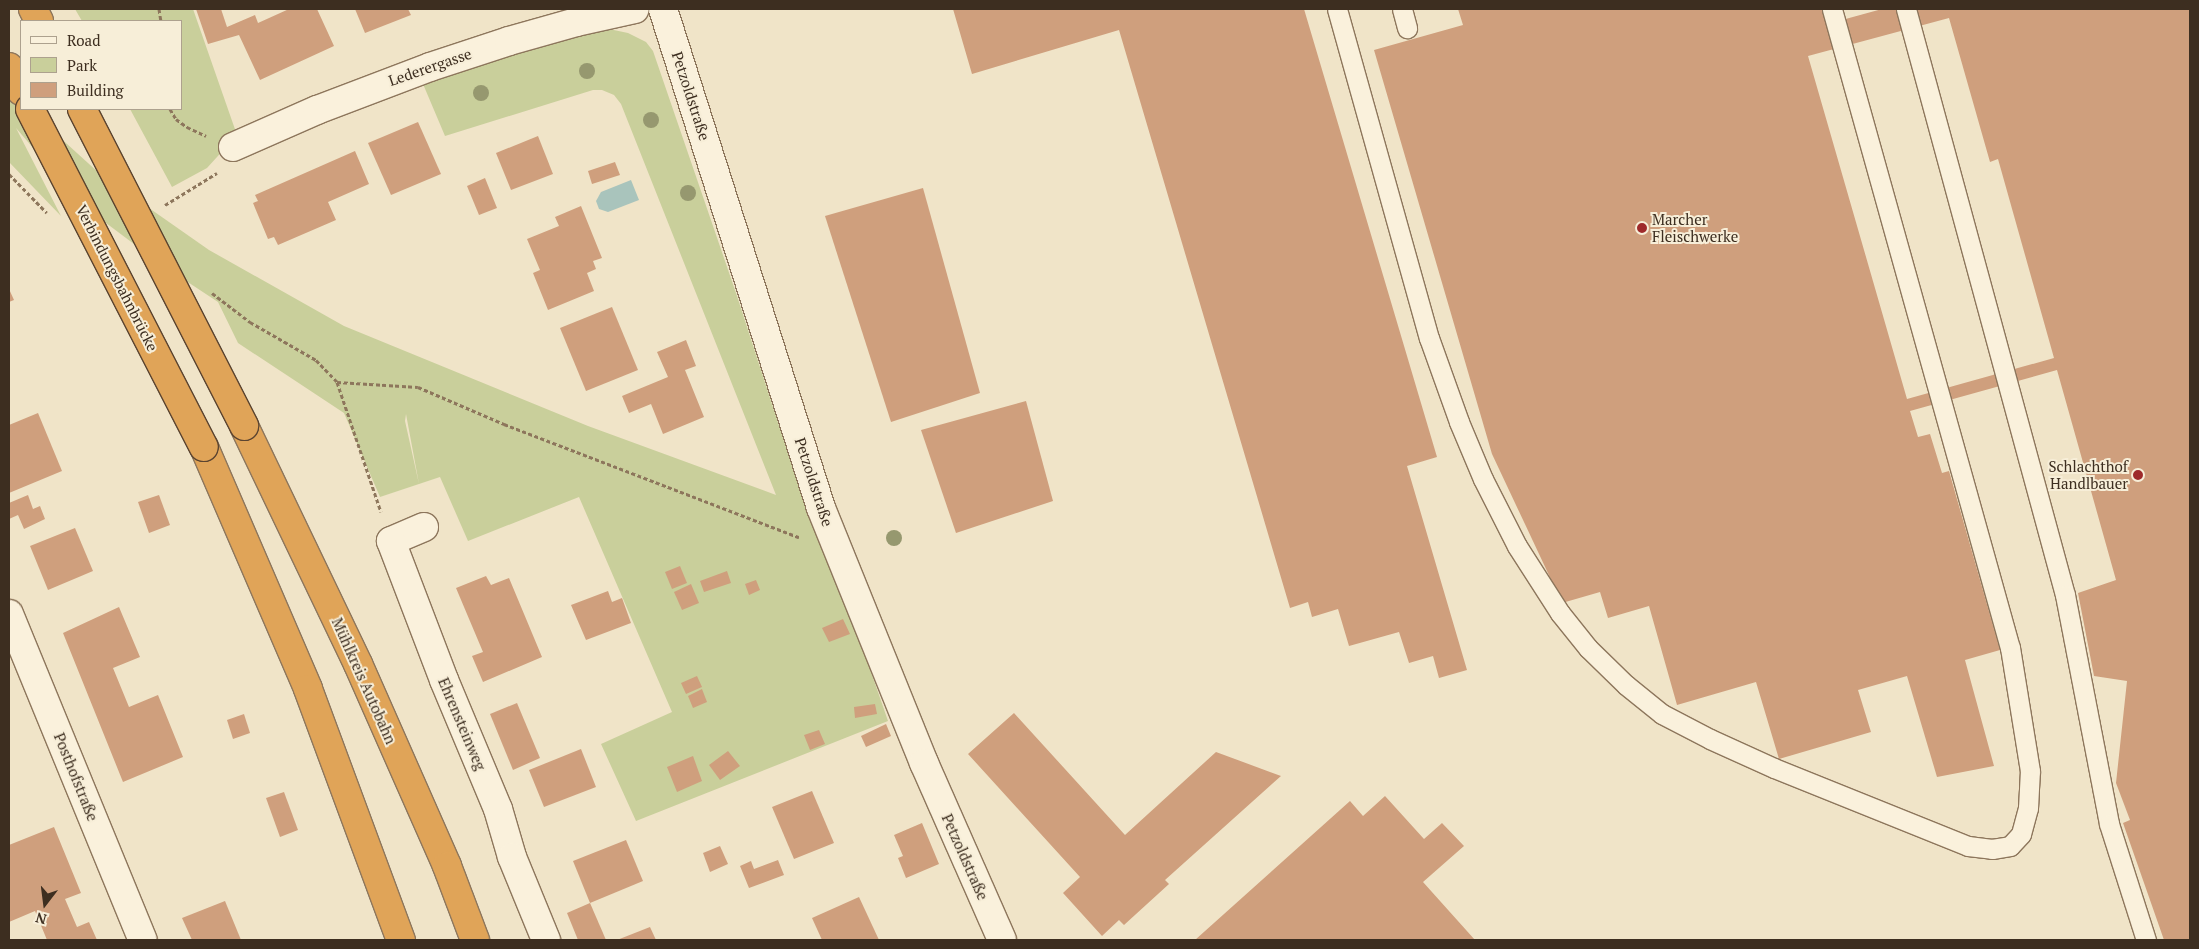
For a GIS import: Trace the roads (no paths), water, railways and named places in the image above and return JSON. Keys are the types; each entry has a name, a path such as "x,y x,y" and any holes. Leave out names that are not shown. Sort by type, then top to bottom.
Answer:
{"highway":[{"path":"9,67 20,89"},
{"name":"Verbindungsbahnbrücke","path":"31,110 204,447 308,689 401,940"},
{"name":"Mühlkreis Autobahn","path":"83,110 244,426 358,664 447,866 475,940"}],"street":[{"name":"Lederergasse","path":"233,147 317,110 430,67 538,32 635,9"},
{"name":"Petzoldstraße","path":"663,9 821,508 924,763 1002,940"},
{"name":"Ehrensteinweg","path":"424,526 390,541 444,680 498,809 512,857 546,940"},
{"name":"Posthofstraße","path":"9,614 143,940"}],"lane":[{"path":"1337,9 1429,338 1459,422 1482,479 1517,546 1560,613 1588,648 1626,685 1662,714 1734,750 1968,846 1992,849 2010,846 2021,834 2028,808 2030,771 2010,648 1832,9"},
{"path":"1402,9 1407,28"},
{"path":"1906,9 2065,595 2109,824 2146,940"}],"water":[{"path":"631,180 639,200 608,212 599,209 596,201 601,192"}],"place":[{"name":"Marcher Fleischwerke","path":"1642,228"},
{"name":"Schlachthof Handlbauer","path":"2138,475"}]}
